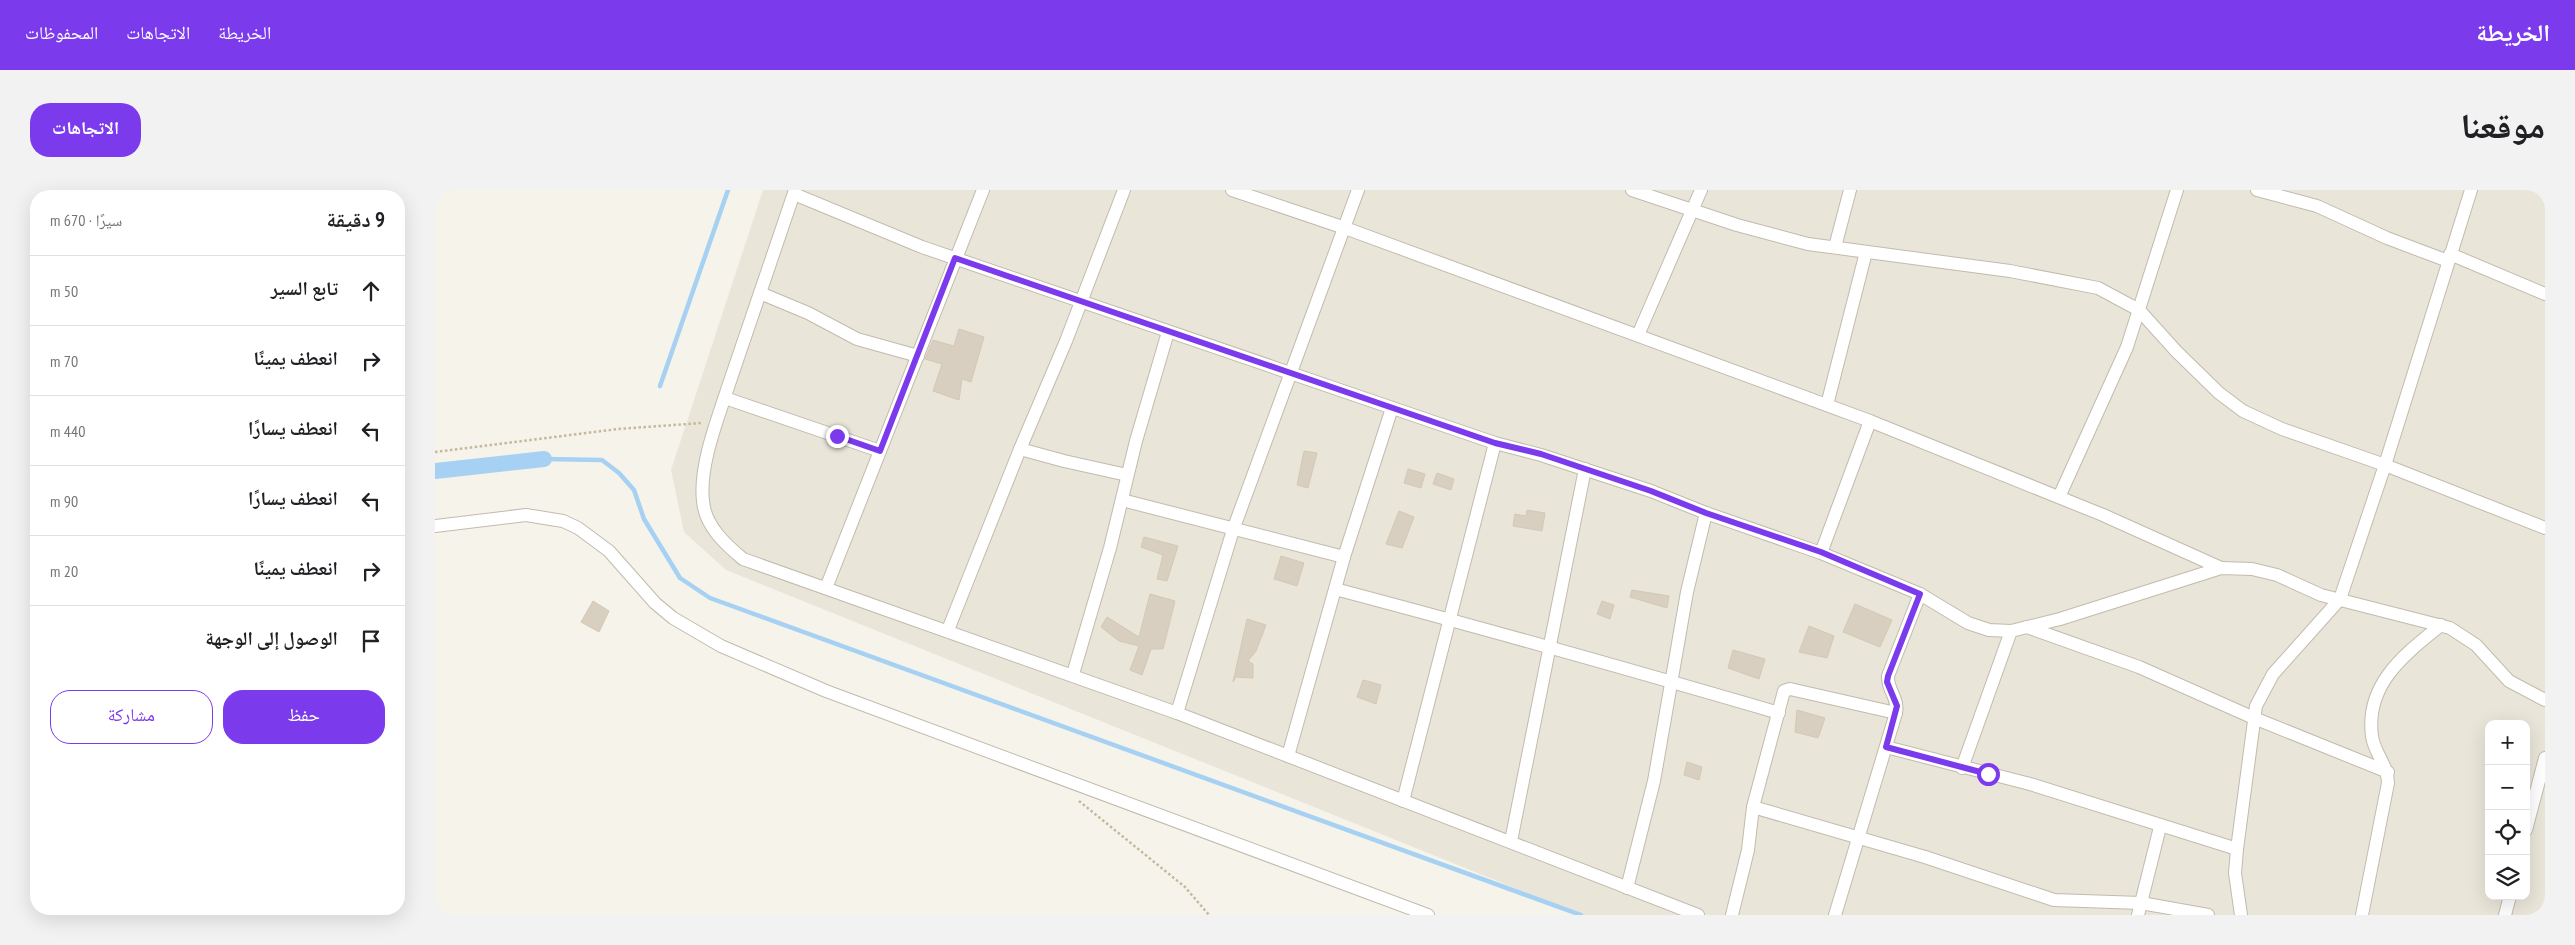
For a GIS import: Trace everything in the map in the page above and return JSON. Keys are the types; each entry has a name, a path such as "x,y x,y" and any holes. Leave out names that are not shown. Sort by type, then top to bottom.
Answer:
{"street":[{"path":"826,588 983,190"},
{"path":"948,630 1124,190"},
{"path":"1232,190 1345,228 1444,266 1871,421 2059,498 2221,568 2265,571 2310,592 2441,624 2469,639 2509,681 2545,700"},
{"path":"1177,713 1233,530 1289,372 1358,190"},
{"path":"1632,190 1775,237 1865,252 2064,280 2098,288 2139,310 2176,351 2230,403 2282,429 2385,465 2545,528"},
{"path":"1639,336 1673,251 1701,190"},
{"path":"1835,247 1850,190"},
{"path":"2059,498 2127,347 2177,190"},
{"path":"2257,190 2317,206 2387,238 2449,258 2545,294"},
{"path":"2241,915 2236,887 2237,849 2254,718 2260,694 2273,674 2340,599 2385,465 2471,190"},
{"path":"1698,915 1511,841 1073,674 743,558 726,545 711,526 703,503 703,481 717,422 794,192 922,247 1495,443 1585,469 1651,491 1706,513 1821,552 1920,594 1968,623 1989,630 2011,631 2027,627 2168,587 2221,568"},
{"path":"1827,405 1865,252"},
{"path":"759,294 808,314 857,339 918,356"},
{"path":"1073,674 1122,500 1127,475 1169,332"},
{"path":"725,398 880,451"},
{"path":"1288,756 1344,557 1392,408"},
{"path":"1821,552 1871,421"},
{"path":"1403,801 1495,443"},
{"path":"1020,449 1064,462 1127,475"},
{"path":"1511,841 1540,705 1549,646 1585,469"},
{"path":"1122,500 1344,557"},
{"path":"1627,888 1654,781 1687,592 1706,513"},
{"path":"435,526 526,515 563,521 578,528 609,551 655,604 673,618 721,646 826,691 1428,915"},
{"path":"1335,589 1549,646 1670,683 1779,713"},
{"path":"1835,915 1896,713 1897,700 1887,682 1888,676 1920,594"},
{"path":"2361,915 2388,783 2388,772 2372,738 2371,713 2388,672 2441,624"},
{"path":"2027,627 2139,667 2254,718 2388,772"},
{"path":"1962,768 2011,631"},
{"path":"1732,915 1748,850 1753,807 1785,692 1790,688 1896,713"},
{"path":"1886,747 2030,784 2237,849"},
{"path":"2530,815 2545,758"},
{"path":"1753,807 1859,838 2054,900 2209,915"},
{"path":"2140,909 2160,826"},
{"path":"2505,915 2509,900"}],"path":[{"path":"435,452 618,429 717,422"},
{"path":"1073,796 1185,887 1209,915"}],"shaded area":[{"path":"763,190 2545,190 2545,915 1582,915 726,570 684,532 671,470"}],"building":[{"path":"959,329 984,337 971,382 962,379 959,400 933,391 942,364 925,359 933,340 954,346"},
{"path":"1304,451 1317,453 1308,488 1297,485"},
{"path":"1408,469 1425,474 1421,488 1404,483"},
{"path":"1437,473 1454,479 1451,490 1433,484"},
{"path":"1527,510 1545,513 1542,531 1513,526 1515,514 1526,516"},
{"path":"1399,511 1414,517 1402,548 1386,544"},
{"path":"1144,537 1178,546 1167,581 1157,579 1163,555 1141,547"},
{"path":"1281,556 1304,563 1297,586 1274,579"},
{"path":"1632,590 1669,596 1667,608 1630,597"},
{"path":"1150,594 1175,601 1163,649 1151,649 1142,675 1130,670 1139,646 1119,641 1101,627 1107,617 1139,637"},
{"path":"593,601 609,611 599,632 581,622"},
{"path":"1602,601 1614,605 1610,619 1597,614"},
{"path":"1855,604 1892,620 1880,647 1843,632"},
{"path":"1247,619 1266,625 1256,651 1248,661 1253,664 1253,678 1236,677 1233,682"},
{"path":"1809,626 1834,636 1827,658 1799,652"},
{"path":"1733,650 1765,659 1759,679 1728,668"},
{"path":"1363,680 1381,685 1376,704 1357,697"},
{"path":"1797,710 1825,718 1818,738 1795,732"},
{"path":"1687,762 1702,767 1699,780 1684,775"}],"waterway":[{"path":"660,386 728,190"},
{"path":"544,459 602,460 619,473 634,490 644,519 680,578 710,598 1581,915"},
{"path":"435,471 544,459"}],"route":[{"path":"837,436 880,451 955,258 1495,443 1541,454 1651,491 1706,513 1821,552 1920,594 1888,676 1887,682 1897,700 1897,706 1886,747 1988,774"}]}
